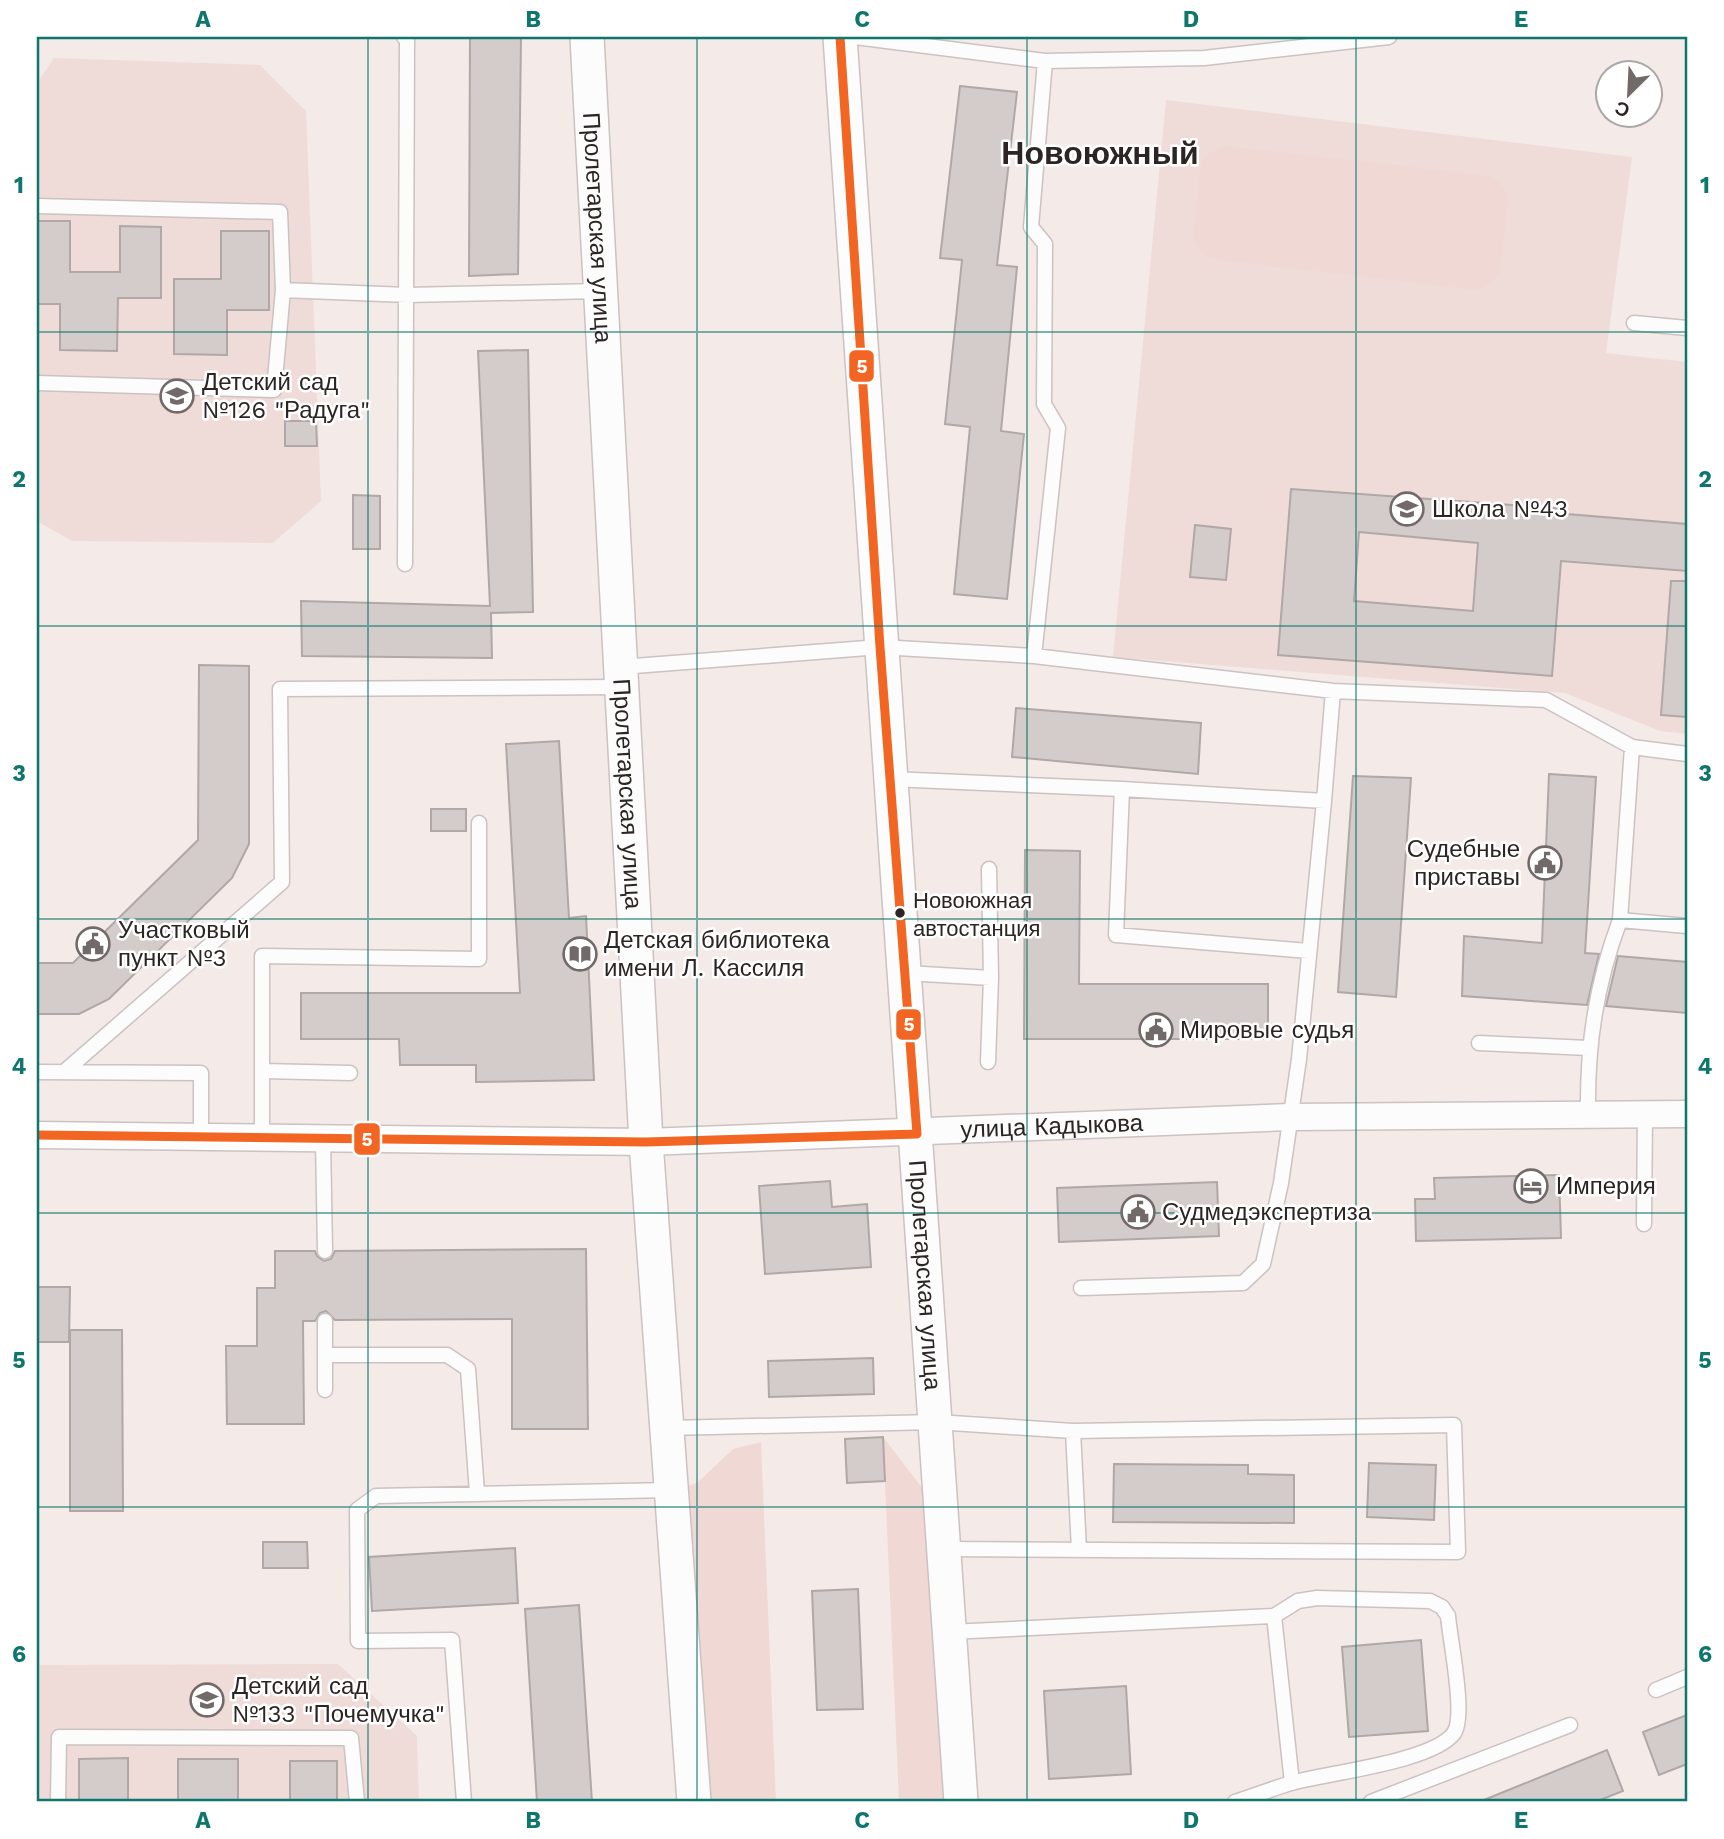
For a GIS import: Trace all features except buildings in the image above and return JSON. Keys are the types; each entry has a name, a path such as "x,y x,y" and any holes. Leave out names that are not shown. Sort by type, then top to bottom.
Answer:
{"street":[{"name":"Пролетарская улица","path":"587,37 646,1142 694,1802"},
{"name":"Пролетарская улица","path":"840,37 961,1802"},
{"name":"улица Кадыкова","path":"37,1135 646,1142 917,1134 1290,1117 1687,1114"}],"lane":[{"path":"404,37 407,40 405,565"},
{"path":"855,37 1045,61 1204,58 1390,37"},
{"path":"1034,656 1058,428 1044,404 1045,244 1031,228 1045,61"},
{"path":"37,206 280,212 284,290 274,390 37,383"},
{"path":"284,290 407,295 601,291"},
{"path":"1634,324 1687,328"},
{"path":"64,1072 282,882 279,690 621,677 880,647 1034,656 1333,691 1546,700 1632,747 1687,754"},
{"path":"1081,1288 1244,1283 1263,1264 1281,1182 1299,1059 1333,691"},
{"path":"1588,1113 1588,1048 1609,949 1620,920 1632,747"},
{"path":"891,779 1324,801"},
{"path":"1122,789 1116,935 1308,951"},
{"path":"262,1138 262,956 479,959 479,823"},
{"path":"988,1062 991,978 989,869"},
{"path":"1620,920 1687,926"},
{"path":"906,973 991,978"},
{"path":"1479,1043 1588,1048"},
{"path":"262,1071 350,1073"},
{"path":"37,1072 201,1073 201,1137"},
{"path":"1644,1224 1645,1113"},
{"path":"323,1139 325,1251"},
{"path":"325,1321 325,1390"},
{"path":"325,1355 447,1355 468,1369 477,1493"},
{"path":"667,1428 936,1422 1073,1431 1454,1426 1458,1552 945,1549"},
{"path":"1073,1431 1079,1550"},
{"path":"464,1802 452,1640 358,1641 357,1510 376,1496 671,1490"},
{"path":"950,1632 1274,1616 1298,1601 1317,1598 1430,1601 1442,1607 1447,1616 1459,1716 1454,1733 1435,1747 1388,1762 1292,1783 1235,1802"},
{"path":"1274,1616 1292,1783"},
{"path":"1656,1690 1687,1677"},
{"path":"1371,1802 1570,1725"},
{"path":"58,1802 59,1737 73,1737 351,1738 357,1802"}],"shaded area":[{"name":"Детский сад №126 \"Радуга\"","path":"54,58 260,65 306,111 321,501 273,543 72,541 37,521 37,83"},
{"name":"Школа №43","path":"1166,100 1632,157 1606,353 1687,362 1687,734 1660,731 1565,693 1113,657"},
{"path":"1225,146 1489,176 1502,185 1508,200 1500,270 1495,280 1476,290 1212,259 1200,250 1193,234 1201,165 1206,155"},
{"path":"883,1437 943,1515 961,1802 899,1802"},
{"path":"761,1442 776,1802 694,1802 671,1490 697,1483 733,1449"},
{"name":"Детский сад №133 \"Почемучка\"","path":"338,1664 417,1736 419,1802 37,1802 37,1665"}],"transit line":[{"name":"5","path":"37,1135 646,1142 917,1134 880,647 840,37"}],"place":[{"name":"Детский сад №126 \"Радуга\"","path":"177,396"},
{"name":"Школа №43","path":"1407,509"},
{"name":"Судебные приставы","path":"1545,863"},
{"name":"Новоюжная автостанция","path":"900,913"},
{"name":"Участковый пункт №3","path":"93,944"},
{"name":"Детская библиотека имени Л. Кассиля","path":"580,954"},
{"name":"Мировые судья","path":"1156,1030"},
{"name":"Империя","path":"1531,1186"},
{"name":"Судмедэкспертиза","path":"1138,1212"},
{"name":"Детский сад №133 \"Почемучка\"","path":"207,1700"}],"district":[{"name":"Новоюжный","path":"1100,153"}]}
